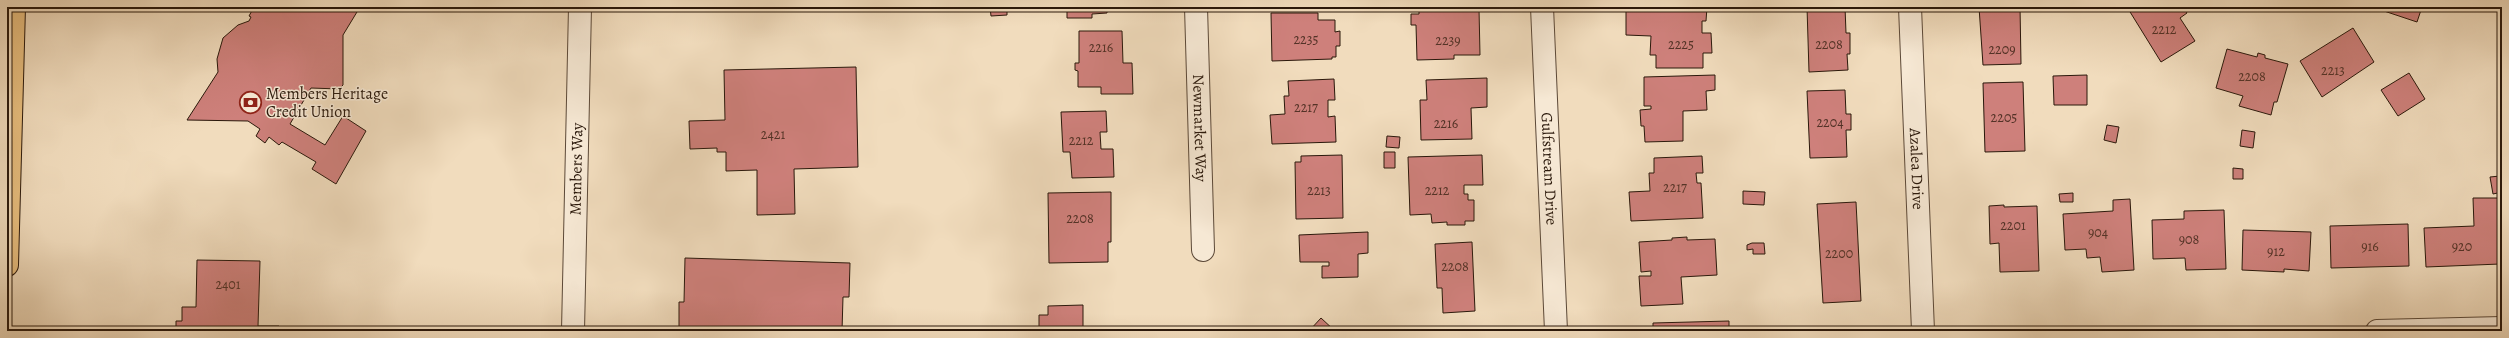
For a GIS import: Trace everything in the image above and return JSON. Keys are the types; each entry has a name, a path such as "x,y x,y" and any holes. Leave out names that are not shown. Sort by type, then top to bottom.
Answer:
{"main road":[{"path":"7,265 11,8"}],"street":[{"name":"Members Way","path":"573,331 580,7"},
{"name":"Newmarket Way","path":"1196,7 1203,250"},
{"name":"Gulfstream Drive","path":"1542,7 1556,331"},
{"name":"Azalea Drive","path":"1910,7 1924,331"},
{"path":"2377,331 2502,328"}],"building":[{"name":"Members Heritage Credit Union","path":"254,7 360,7 343,35 343,85 339,89 311,88 290,124 325,145 343,116 366,131 336,184 312,169 316,162 282,142 279,145 269,137 265,143 256,136 260,129 248,121 187,120 218,72 217,59 223,38 238,25 249,21 251,17 249,16"},
{"path":"990,7 1007,7 1007,15 991,16"},
{"path":"1067,7 1107,7 1107,13 1092,14 1092,18 1067,18"},
{"path":"1626,7 1707,7 1706,21 1702,21 1702,33 1711,33 1712,53 1703,53 1703,68 1656,68 1656,55 1650,55 1651,36 1626,35"},
{"path":"1807,7 1845,7 1846,33 1850,33 1850,54 1847,54 1848,70 1809,72"},
{"path":"1979,7 2020,7 2021,64 1983,65"},
{"path":"2127,7 2183,7 2187,13 2180,18 2195,41 2161,62"},
{"path":"2378,7 2422,7 2417,22 2378,9"},
{"path":"1479,9 1480,55 1454,55 1454,59 1417,60 1416,25 1411,25 1411,14 1419,14 1419,10"},
{"path":"1271,13 1318,13 1318,20 1335,20 1335,32 1340,31 1340,46 1336,46 1336,57 1332,57 1332,59 1272,61"},
{"path":"2353,28 2374,62 2322,97 2300,61"},
{"path":"1079,31 1122,31 1123,63 1132,63 1133,94 1101,94 1101,87 1078,87 1078,71 1075,70 1075,63 1079,63"},
{"path":"2227,49 2257,57 2258,53 2265,55 2265,58 2288,64 2277,102 2274,102 2271,115 2239,106 2243,96 2216,88"},
{"path":"856,67 858,167 794,169 795,214 757,215 757,170 726,171 726,152 717,152 717,148 690,149 689,121 725,120 724,70"},
{"path":"2409,73 2425,99 2398,116 2381,90"},
{"path":"1715,75 1715,90 1706,91 1707,110 1683,111 1683,141 1645,142 1644,126 1641,126 1640,110 1651,109 1651,106 1644,106 1644,77"},
{"path":"2087,75 2087,105 2054,105 2053,76"},
{"path":"1487,78 1487,107 1471,108 1472,139 1421,140 1420,100 1427,100 1426,80"},
{"path":"1334,79 1335,100 1328,100 1328,117 1335,116 1336,142 1272,144 1270,115 1285,114 1284,96 1289,96 1288,81"},
{"path":"2023,82 2025,151 1985,152 1983,83"},
{"path":"1845,90 1846,114 1851,114 1851,130 1846,130 1847,157 1810,158 1807,91"},
{"path":"1106,111 1107,132 1100,132 1101,149 1113,149 1114,177 1072,178 1070,152 1063,152 1061,112"},
{"path":"2107,125 2119,127 2116,143 2104,140"},
{"path":"2242,130 2255,132 2253,148 2240,146"},
{"path":"1387,136 1400,137 1399,148 1386,147"},
{"path":"1384,152 1395,152 1395,168 1384,168"},
{"path":"1342,155 1343,218 1296,219 1295,162 1301,162 1301,156"},
{"path":"1482,155 1483,185 1464,185 1464,194 1468,194 1468,200 1474,200 1474,221 1465,221 1465,225 1447,225 1447,222 1432,223 1431,214 1410,215 1408,157"},
{"path":"1702,156 1703,173 1696,173 1697,183 1701,183 1703,218 1631,221 1629,192 1650,191 1649,173 1654,173 1654,158"},
{"path":"2233,168 2243,169 2243,179 2233,179"},
{"path":"2500,176 2502,192 2493,194 2490,177"},
{"path":"1743,191 1765,192 1764,205 1743,204"},
{"path":"1111,192 1111,242 1108,242 1108,262 1049,263 1048,193"},
{"path":"2073,193 2073,202 2060,202 2059,194"},
{"path":"2473,198 2498,198 2500,264 2426,267 2424,228 2474,226"},
{"path":"2130,199 2134,270 2102,272 2100,257 2087,258 2086,249 2065,250 2063,214 2113,211 2113,200"},
{"path":"1856,202 1861,301 1823,303 1817,204"},
{"path":"2004,205 2004,207 2037,206 2039,271 2000,272 1999,243 1990,244 1989,206"},
{"path":"2224,210 2226,269 2186,270 2185,258 2153,259 2152,220 2184,219 2184,211"},
{"path":"2408,224 2409,266 2331,268 2330,226"},
{"path":"2243,230 2311,232 2309,271 2284,269 2284,272 2242,270"},
{"path":"1368,232 1368,253 1358,254 1358,277 1322,278 1322,266 1329,266 1329,262 1300,262 1299,235"},
{"path":"1687,237 1687,240 1715,239 1717,275 1681,277 1683,304 1641,306 1639,276 1651,276 1651,271 1641,272 1639,242 1672,240 1672,238"},
{"path":"1472,242 1475,311 1443,313 1442,288 1437,288 1435,244"},
{"path":"1752,243 1764,243 1765,254 1753,254 1753,249 1747,250 1747,245"},
{"path":"685,258 850,263 849,297 843,297 842,331 679,331 679,302 684,302"},
{"path":"197,260 260,261 258,326 279,326 279,331 176,331 176,321 182,321 182,307 196,307"},
{"path":"1083,305 1083,331 1039,331 1039,315 1048,315 1048,306"},
{"path":"1321,318 1335,331 1309,331"},
{"path":"1729,321 1729,331 1653,331 1653,323"}],"place":[{"name":"Members Heritage Credit Union","path":"250,103"}]}
